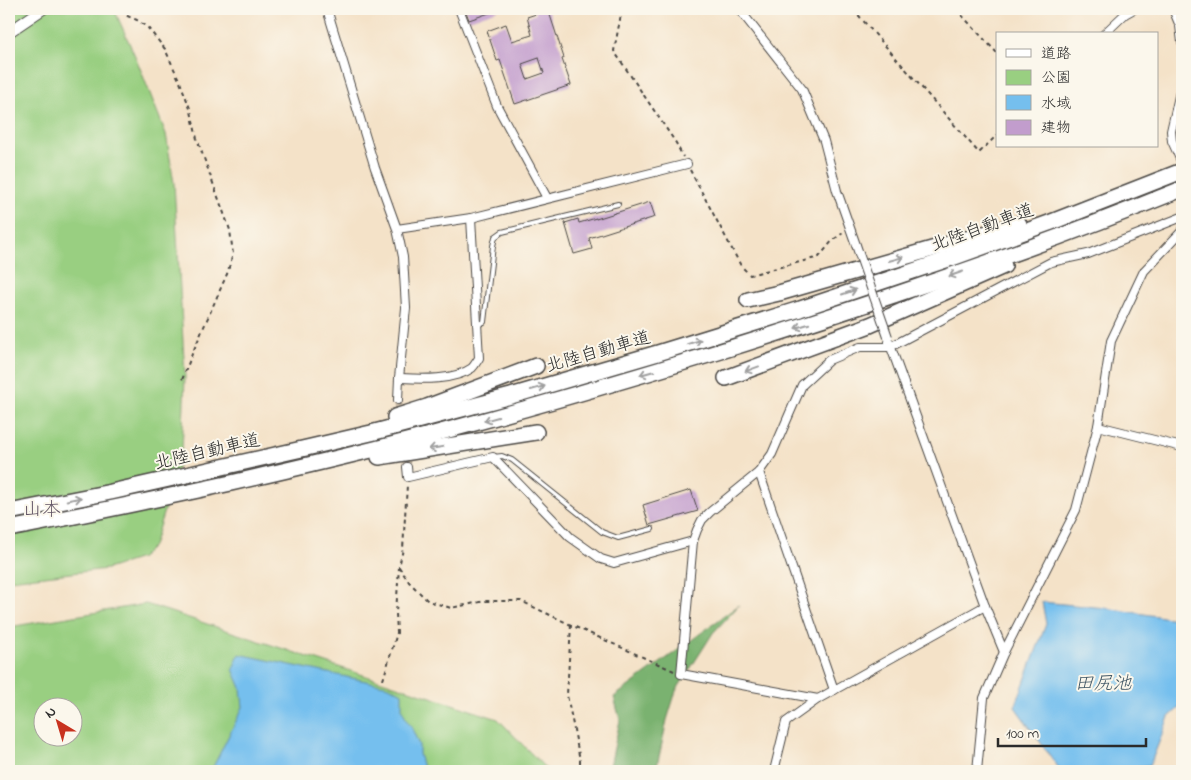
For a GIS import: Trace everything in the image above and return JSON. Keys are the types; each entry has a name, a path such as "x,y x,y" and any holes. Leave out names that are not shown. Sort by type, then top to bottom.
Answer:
{"highway":[{"path":"748,300 779,293 1047,215 1180,169"},
{"name":"北陸自動車道","path":"9,512 111,492 371,433 446,414 585,374 800,309 955,257 1049,223 1180,169"},
{"name":"北陸自動車道","path":"9,529 116,508 383,447 663,369 810,323 959,273 1182,189"},
{"path":"726,378 879,321 1135,208"},
{"path":"233,465 427,407 536,366"},
{"path":"116,508 188,497 371,459 536,432"}],"street":[{"path":"9,32 43,9"},
{"path":"327,9 375,168 396,229 403,257 406,308 398,378 398,400"},
{"path":"459,9 497,106 547,198"},
{"path":"739,9 802,89 824,141 837,191 890,347 985,606 1004,652"},
{"path":"1106,32 1125,14 1134,9"},
{"path":"1173,9 1180,26 1182,42"},
{"path":"1180,169 1171,131 1182,83"},
{"path":"396,229 470,218 687,164"},
{"path":"818,699 680,674 694,541 697,530 702,520 710,512 759,472 772,454 802,385 830,360 860,347 890,347 1050,262 1088,254 1182,217"},
{"path":"398,378 433,380 461,373 473,367 479,358 470,218"},
{"path":"977,771 984,698 1004,652 1076,510 1098,426 1111,341 1144,271 1182,231"},
{"path":"1098,426 1182,447"},
{"path":"408,468 408,477 493,458 570,537 601,560 614,563 694,541"},
{"path":"759,472 834,690"},
{"path":"774,771 786,722 818,699 985,606"}],"lane":[{"path":"478,325 484,322 495,237 502,232 618,204"},
{"path":"493,458 502,456 512,460 602,532 618,538 652,529"}],"path":[{"path":"125,9 125,15 137,20 148,28 165,49 180,82 191,111 197,138 230,230 234,254 182,380"},
{"path":"622,9 614,51 676,143 741,266 750,275 819,257 833,240 850,228"},
{"path":"853,9 979,152 996,136"},
{"path":"956,9 996,52"},
{"path":"383,680 397,633 396,613 399,567 403,549 408,477"},
{"path":"399,567 409,582 428,601 451,608 485,601 521,602 680,674"},
{"path":"571,625 567,694 580,760 580,771"}],"green space":[{"path":"9,9 114,9 166,134 174,183 185,377 182,453 153,546 141,558 107,569 9,580"},
{"path":"146,604 498,719 548,771 9,771 9,627"},
{"path":"739,605 713,633 676,691 667,720 656,771 609,771 620,720 614,697"}],"water":[{"name":"田尻池","path":"1042,602 1106,608 1182,620 1182,705 1169,717 1150,765 1109,771 1061,771 1015,707 1046,624"},
{"path":"239,654 389,686 402,693 402,710 419,745 419,754 424,771 364,771 359,769 358,771 211,771 243,707 241,688 233,669"}],"building":[{"path":"465,9 498,9 498,10 469,20"},
{"path":"534,9 548,9 571,85 515,104 500,60 497,61 487,31 506,24 512,41 532,35 527,17 536,14","holes":["539,58 544,73 527,79 522,64"]},
{"path":"650,202 655,217 589,238 592,249 574,254 565,223 578,219 579,223 596,219"},
{"path":"691,490 698,511 649,525 643,505"}],"tunnel":[{"path":"398,400 407,467"}],"district":[{"name":"山本","path":"42,508"}]}
